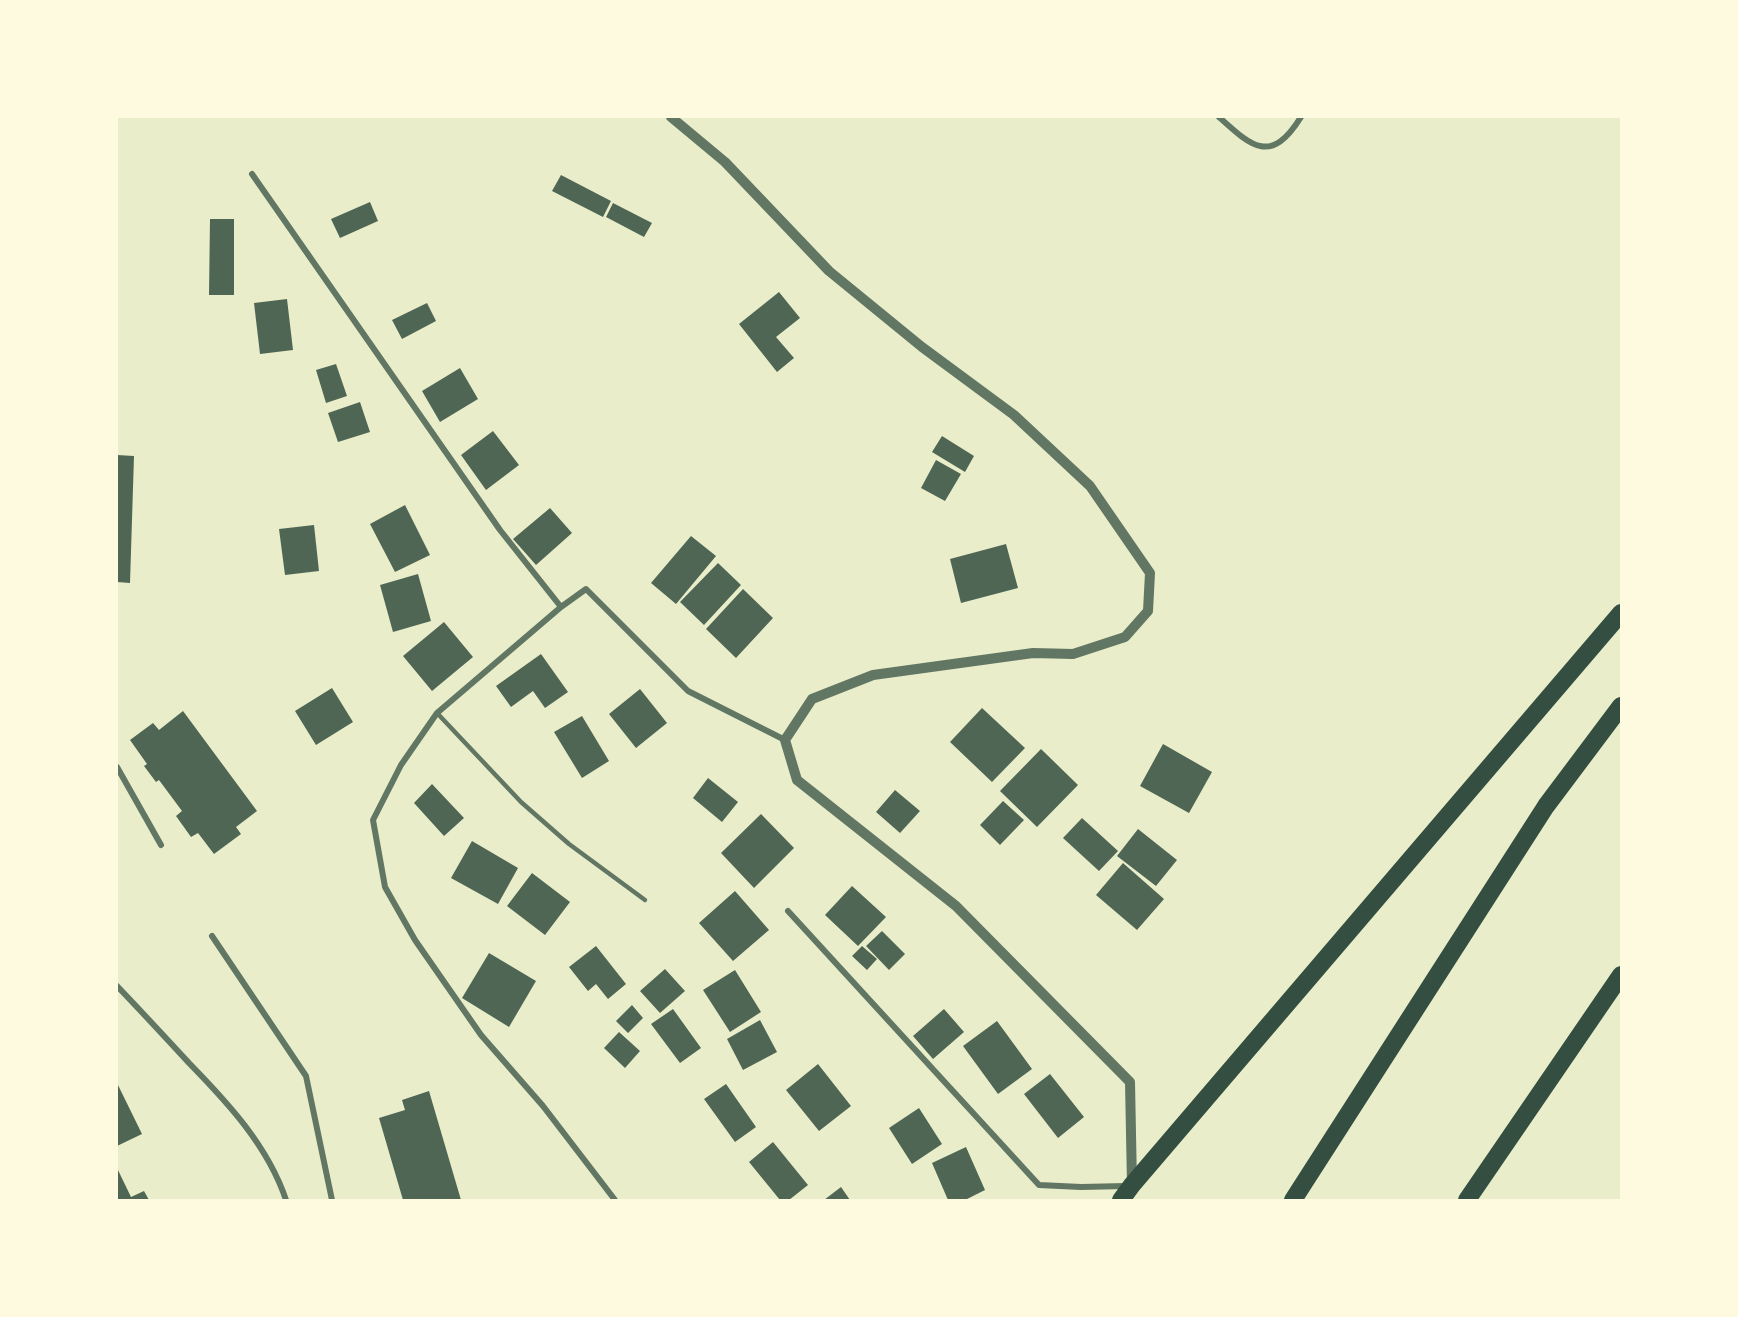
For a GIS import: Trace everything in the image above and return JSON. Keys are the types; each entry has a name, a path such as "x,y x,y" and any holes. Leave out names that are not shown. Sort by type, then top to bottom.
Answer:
{"highway":[{"path":"1126,1193 1621,613"},
{"path":"1293,1200 1546,806 1621,706"},
{"path":"1467,1200 1621,975"}],"street":[{"path":"672,117 725,162 829,271 922,347 1014,415 1090,486 1150,573 1148,611 1125,637 1073,654 1033,652 873,675 812,699 785,740"},
{"path":"1219,117 1243,139 1257,146 1275,145 1290,134 1301,117"},
{"path":"252,174 500,530 561,607"},
{"path":"615,1200 543,1106 481,1035 415,940 385,887 373,820 401,765 437,714 561,607 586,589 688,691 785,740 797,780 956,906 1130,1082 1126,1193 1081,1187 1039,1185 788,911"},
{"path":"117,766 161,845"},
{"path":"212,936 306,1076 332,1200"},
{"path":"117,986 228,1104 257,1142 278,1177 286,1200"}],"lane":[{"path":"437,714 522,802 561,837 645,900"}],"building":[{"path":"561,175 611,201 603,217 552,191"},
{"path":"370,202 378,221 340,238 331,219"},
{"path":"613,203 652,223 644,237 606,217"},
{"path":"210,219 234,219 234,295 209,295"},
{"path":"779,292 800,318 776,337 794,358 777,372 739,324"},
{"path":"287,299 293,350 260,354 254,303"},
{"path":"427,303 436,321 402,339 392,320"},
{"path":"336,364 347,396 326,403 316,370"},
{"path":"460,368 478,399 440,422 422,391"},
{"path":"360,402 370,432 338,442 328,413"},
{"path":"493,431 519,465 486,490 461,455"},
{"path":"942,436 974,456 965,472 932,452"},
{"path":"117,455 134,456 130,583 117,582"},
{"path":"936,460 961,474 945,501 921,488"},
{"path":"405,505 430,555 395,572 370,524"},
{"path":"550,508 572,533 536,565 513,539"},
{"path":"314,525 319,571 285,575 279,529"},
{"path":"691,536 716,556 676,604 651,583"},
{"path":"1006,544 1018,588 961,603 950,559"},
{"path":"718,563 741,585 704,625 680,602"},
{"path":"418,574 431,621 393,632 380,585"},
{"path":"743,589 773,618 736,658 706,629"},
{"path":"444,622 473,657 432,691 403,656"},
{"path":"541,654 568,692 545,708 533,691 511,707 496,686"},
{"path":"332,688 353,722 316,745 295,711"},
{"path":"640,689 667,723 636,748 609,714"},
{"path":"982,708 1025,748 992,782 950,742"},
{"path":"183,711 257,811 236,827 241,834 214,854 198,833 191,837 176,816 182,811 159,780 156,782 144,766 147,764 130,740 153,723 159,730"},
{"path":"582,716 609,761 582,778 554,732"},
{"path":"1163,744 1212,772 1189,813 1140,786"},
{"path":"1041,749 1078,785 1037,827 1000,791"},
{"path":"708,778 738,802 722,822 693,798"},
{"path":"432,784 464,818 444,836 414,803"},
{"path":"895,790 920,811 900,833 876,812"},
{"path":"1003,801 1024,820 1000,845 980,825"},
{"path":"761,814 794,848 754,888 721,853"},
{"path":"1082,818 1118,851 1099,871 1063,838"},
{"path":"1138,829 1177,860 1156,886 1117,856"},
{"path":"472,841 518,868 498,904 451,878"},
{"path":"1123,863 1164,899 1137,930 1096,895"},
{"path":"532,873 570,902 545,935 507,906"},
{"path":"852,886 886,917 858,946 825,915"},
{"path":"735,891 769,930 733,961 699,923"},
{"path":"882,931 905,954 889,970 866,946"},
{"path":"596,946 626,984 608,999 596,984 588,991 569,967"},
{"path":"862,946 877,959 867,970 852,956"},
{"path":"489,953 536,981 509,1027 462,998"},
{"path":"665,969 685,991 660,1013 640,991"},
{"path":"735,970 761,1012 730,1032 703,990"},
{"path":"632,1005 643,1018 628,1033 616,1021"},
{"path":"673,1009 701,1048 680,1063 651,1024"},
{"path":"944,1009 964,1032 933,1059 913,1036"},
{"path":"760,1020 777,1052 743,1070 727,1039"},
{"path":"997,1021 1032,1069 998,1094 963,1046"},
{"path":"619,1032 640,1051 625,1068 604,1048"},
{"path":"818,1064 851,1106 819,1131 786,1090"},
{"path":"1050,1074 1084,1117 1058,1138 1024,1094"},
{"path":"117,1083 142,1134 117,1146"},
{"path":"726,1084 756,1127 735,1142 704,1099"},
{"path":"429,1091 461,1200 403,1200 379,1118 405,1110 402,1100"},
{"path":"919,1108 942,1144 912,1164 889,1128"},
{"path":"773,1142 808,1185 789,1200 780,1200 749,1162"},
{"path":"966,1147 985,1190 965,1200 948,1200 932,1163"},
{"path":"117,1168 131,1197 144,1191 149,1200 117,1200"},
{"path":"841,1187 850,1200 824,1200"}]}
